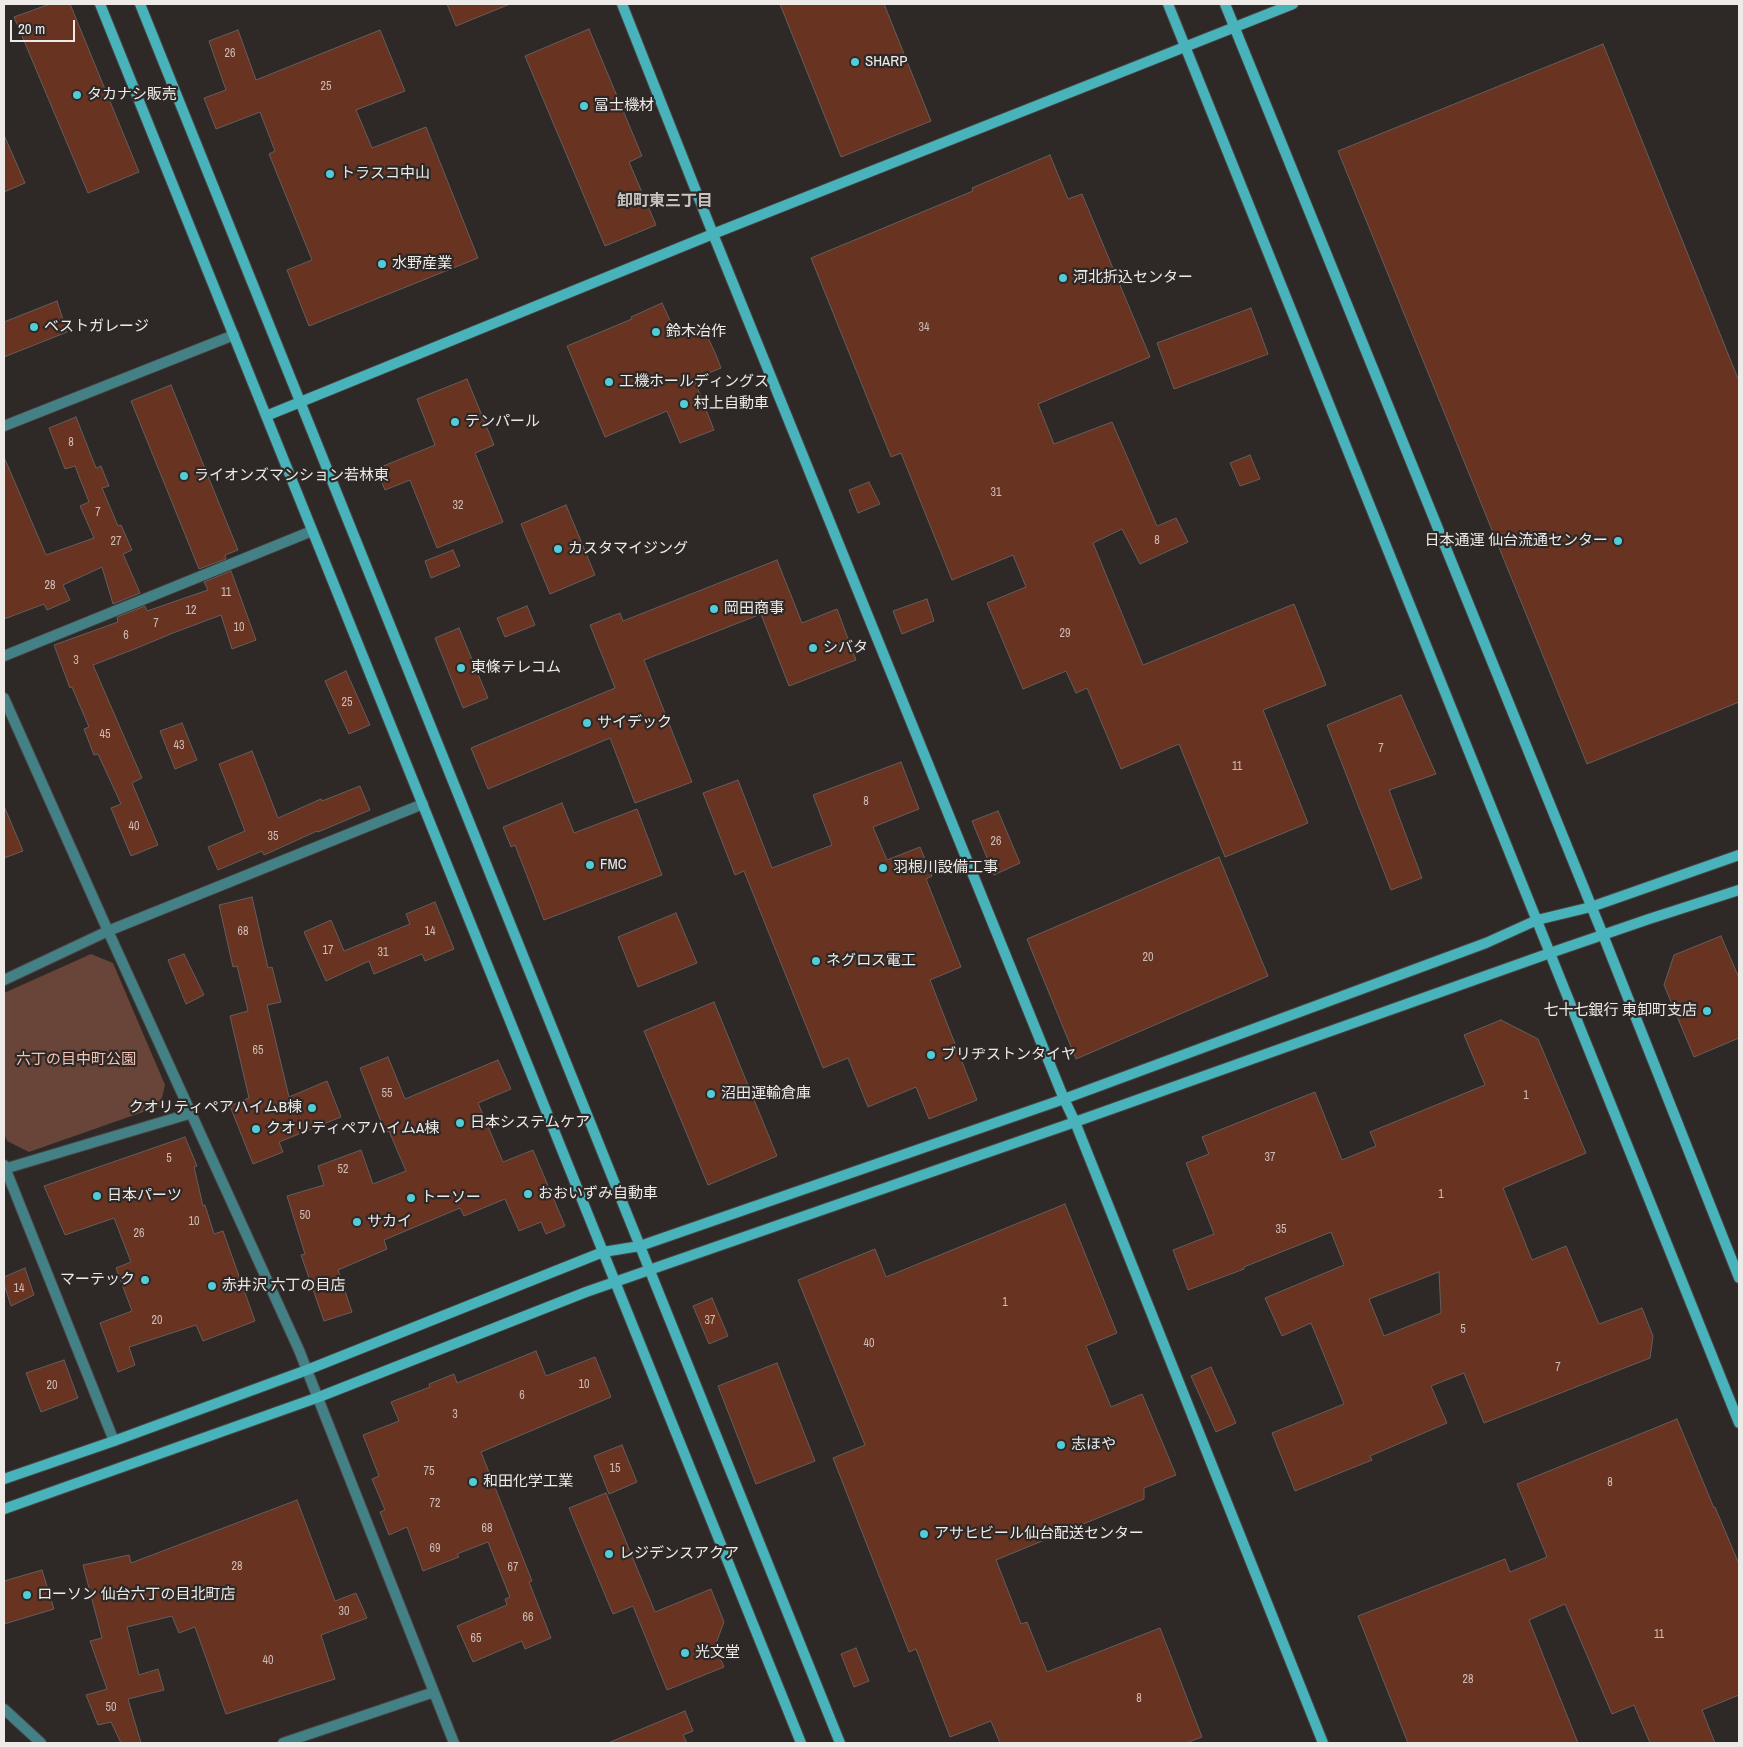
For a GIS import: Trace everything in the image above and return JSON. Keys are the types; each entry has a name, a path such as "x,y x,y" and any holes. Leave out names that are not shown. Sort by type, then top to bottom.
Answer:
{"street":[{"path":"100,4 802,1743"},
{"path":"140,4 840,1743"},
{"path":"622,4 713,234 1064,1100 1075,1122 1323,1743"},
{"path":"1168,4 1739,1422"},
{"path":"1225,4 1603,935 1739,1278"},
{"path":"266,416 713,234 1293,4"},
{"path":"4,426 234,335"},
{"path":"4,656 312,532"},
{"path":"4,698 319,1397 454,1743"},
{"path":"4,980 108,931 423,804"},
{"path":"4,1479 307,1370 603,1252 640,1246 1064,1100 1486,943 1537,920 1592,908 1739,855"},
{"path":"4,1509 319,1397 616,1282 1075,1122 1550,953 1739,890"},
{"path":"114,1441 4,1168 192,1112"},
{"path":"282,1743 434,1692"},
{"path":"4,1708 41,1743"}],"green space":[{"name":"六丁の目中町公園","path":"91,954 113,963 165,1085 160,1106 29,1152 7,1141 4,1133 4,993"}],"building":[{"name":"タカナシ販売","path":"50,4 70,4 139,172 88,193 14,17"},
{"path":"447,4 510,4 456,26"},
{"name":"SHARP","path":"780,4 884,4 931,121 841,157"},
{"name":"冨士機材","path":"589,29 642,156 629,162 656,225 605,246 525,56"},
{"path":"238,30 256,80 380,30 405,91 356,110 372,148 426,127 478,258 309,326 287,270 312,260 269,154 275,151 260,112 216,129 204,98 226,90 209,41"},
{"name":"日本通運 仙台流通センター","path":"1603,44 1739,381 1739,702 1587,764 1338,151"},
{"path":"4,135 25,183 4,192"},
{"path":"1050,155 1068,199 1082,194 1150,357 1038,404 1054,444 1112,422 1157,526 1176,518 1188,542 1140,564 1122,529 1093,543 1143,665 1294,604 1326,685 1263,710 1308,823 1225,857 1179,744 1121,769 1087,688 1076,693 1066,671 1023,689 987,603 1026,587 1013,555 952,580 901,453 891,457 811,258 973,191 972,188"},
{"name":"ベストガレージ","path":"57,301 67,332 4,357 4,322"},
{"path":"662,303 678,338 703,327 716,355 721,368 694,379 714,430 680,443 667,411 605,437 567,346 632,319 631,317"},
{"path":"1251,308 1268,354 1174,389 1157,343"},
{"path":"467,379 494,445 475,453 503,522 437,548 410,480 385,490 376,469 435,445 417,399"},
{"name":"ライオンズマンション若林東","path":"171,385 238,550 225,555 226,559 199,569 131,401"},
{"path":"76,417 96,468 101,466 109,486 102,488 118,526 121,525 132,550 123,554 140,593 113,604 102,567 63,585 70,600 47,610 44,604 4,619 4,457 46,555 94,538 80,506 89,502 75,466 65,469 49,428"},
{"path":"1250,455 1260,479 1240,486 1230,463"},
{"path":"869,482 880,504 858,513 849,490"},
{"name":"カスタマイジング","path":"566,505 595,575 550,594 521,524"},
{"path":"453,550 460,566 431,578 425,561"},
{"path":"777,560 802,623 837,609 856,660 789,686 761,614 644,660 692,782 635,803 610,738 488,789 471,748 615,688 590,625 620,613 623,621"},
{"path":"231,571 256,640 232,649 221,615 93,665 142,778 132,783 158,845 131,856 111,808 121,804 98,754 94,755 84,729 89,727 72,687 70,688 54,645 118,622 117,617 145,606 147,611 208,590 204,582"},
{"path":"927,599 934,621 902,634 893,611"},
{"path":"527,606 535,625 505,637 497,618"},
{"name":"東條テレコム","path":"459,628 488,698 463,708 435,638"},
{"path":"346,671 370,725 349,734 325,681"},
{"path":"1401,695 1436,774 1389,790 1422,878 1391,890 1327,725"},
{"path":"182,723 197,760 175,769 160,731"},
{"path":"252,751 278,818 321,799 322,801 360,786 370,810 264,855 262,851 218,870 208,847 245,831 219,764"},
{"path":"901,762 919,809 873,827 887,860 920,847 932,876 926,879 961,967 930,980 977,1100 929,1119 916,1087 868,1107 848,1058 823,1068 744,871 735,875 703,793 738,780 772,868 832,845 813,795"},
{"name":"FMC","path":"562,803 574,833 637,809 662,875 544,920 515,845 511,847 503,827"},
{"path":"4,806 23,851 4,858"},
{"path":"998,811 1020,863 994,875 972,821"},
{"path":"1219,857 1268,976 1076,1059 1027,939"},
{"path":"252,897 268,968 272,967 281,1002 267,1005 289,1097 327,1081 341,1117 279,1142 283,1152 253,1164 230,1106 249,1098 230,1016 248,1011 237,966 233,967 219,905"},
{"path":"435,902 454,949 425,961 422,954 374,974 369,961 326,981 304,932 331,920 344,951 410,924 406,914"},
{"path":"676,913 697,963 638,987 618,937"},
{"name":"七十七銀行 東卸町支店","path":"1721,936 1739,978 1739,1038 1694,1057 1664,985 1674,955"},
{"path":"184,954 204,995 186,1004 168,960"},
{"name":"沼田運輸倉庫","path":"714,1002 777,1156 708,1185 644,1031"},
{"path":"1501,1020 1538,1039 1586,1153 1503,1188 1532,1260 1566,1246 1599,1324 1642,1308 1653,1336 1650,1358 1484,1423 1464,1373 1431,1386 1447,1423 1370,1456 1372,1460 1295,1491 1272,1433 1344,1404 1311,1323 1282,1336 1265,1298 1344,1265 1331,1232 1244,1267 1244,1269 1188,1290 1173,1250 1214,1234 1186,1163 1209,1154 1202,1137 1315,1092 1342,1160 1376,1146 1370,1132 1485,1085 1464,1035","holes":["1439,1272 1441,1313 1384,1336 1369,1299"]},
{"path":"388,1057 405,1099 498,1060 511,1089 478,1103 503,1162 533,1150 565,1226 546,1234 541,1222 519,1231 505,1199 464,1216 460,1208 384,1240 387,1249 338,1270 352,1312 324,1321 301,1255 305,1254 287,1196 324,1185 318,1166 361,1150 373,1184 406,1171 389,1131 385,1132 360,1068"},
{"path":"185,1137 197,1166 194,1167 203,1206 205,1205 214,1234 223,1231 255,1321 203,1341 196,1325 129,1347 135,1365 118,1372 100,1323 132,1311 116,1268 131,1262 114,1218 65,1235 44,1186"},
{"path":"1065,1204 1117,1333 1086,1346 1111,1407 1142,1394 1176,1475 1144,1488 1144,1499 996,1560 1021,1624 1027,1622 1047,1672 1160,1628 1202,1737 1186,1743 1000,1743 991,1721 950,1737 916,1649 909,1652 833,1458 865,1445 798,1280 875,1249 886,1277"},
{"path":"25,1268 34,1295 11,1306 4,1284 4,1277"},
{"path":"712,1298 728,1336 709,1344 693,1306"},
{"path":"536,1351 546,1376 595,1357 611,1397 481,1452 532,1581 529,1582 551,1638 525,1649 522,1641 473,1662 457,1626 507,1605 505,1599 510,1597 488,1542 457,1554 459,1557 423,1571 407,1527 389,1535 380,1512 385,1510 372,1479 379,1476 363,1435 399,1421 391,1402 430,1387 429,1384 454,1374 457,1383"},
{"path":"64,1360 78,1398 41,1412 26,1373"},
{"path":"777,1363 815,1461 756,1484 718,1386"},
{"path":"1211,1367 1236,1423 1216,1432 1191,1376"},
{"path":"1677,1419 1739,1564 1739,1695 1702,1710 1715,1743 1650,1743 1634,1705 1612,1714 1565,1604 1529,1620 1578,1743 1408,1743 1358,1616 1505,1559 1510,1572 1547,1557 1517,1484"},
{"path":"622,1445 637,1482 609,1494 594,1456"},
{"path":"606,1493 655,1612 711,1589 724,1622 715,1646 724,1667 667,1690 633,1606 613,1614 569,1508"},
{"path":"297,1500 335,1601 356,1593 367,1618 321,1635 335,1679 226,1714 195,1627 179,1633 172,1616 127,1627 139,1675 158,1669 164,1690 128,1699 141,1743 121,1743 111,1722 98,1725 86,1695 107,1689 90,1641 102,1638 83,1565 129,1555 131,1563"},
{"name":"ローソン 仙台六丁の目北町店","path":"42,1570 54,1609 4,1624 4,1581"},
{"path":"856,1648 869,1681 854,1687 841,1654"},
{"path":"685,1711 693,1731 683,1735 687,1743 608,1743"}],"place":[{"name":"SHARP","path":"855,62"},
{"name":"タカナシ販売","path":"77,95"},
{"name":"冨士機材","path":"584,106"},
{"name":"トラスコ中山","path":"330,174"},
{"name":"水野産業","path":"382,264"},
{"name":"河北折込センター","path":"1063,278"},
{"name":"ベストガレージ","path":"34,327"},
{"name":"鈴木冶作","path":"656,332"},
{"name":"工機ホールディングス","path":"609,382"},
{"name":"村上自動車","path":"684,404"},
{"name":"テンパール","path":"455,422"},
{"name":"ライオンズマンション若林東","path":"184,476"},
{"name":"日本通運 仙台流通センター","path":"1618,541"},
{"name":"カスタマイジング","path":"558,549"},
{"name":"岡田商事","path":"714,609"},
{"name":"シバタ","path":"813,648"},
{"name":"東條テレコム","path":"461,668"},
{"name":"サイデック","path":"587,723"},
{"name":"FMC","path":"590,865"},
{"name":"羽根川設備工事","path":"883,868"},
{"name":"ネグロス電工","path":"816,961"},
{"name":"七十七銀行 東卸町支店","path":"1707,1011"},
{"name":"ブリヂストンタイヤ","path":"931,1055"},
{"name":"沼田運輸倉庫","path":"711,1094"},
{"name":"クオリティペアハイムB棟","path":"312,1108"},
{"name":"日本システムケア","path":"460,1123"},
{"name":"クオリティペアハイムA棟","path":"256,1129"},
{"name":"おおいずみ自動車","path":"528,1194"},
{"name":"日本パーツ","path":"97,1196"},
{"name":"トーソー","path":"411,1198"},
{"name":"サカイ","path":"357,1222"},
{"name":"マーテック","path":"145,1280"},
{"name":"赤井沢 六丁の目店","path":"212,1286"},
{"name":"志ほや","path":"1061,1445"},
{"name":"和田化学工業","path":"473,1482"},
{"name":"アサヒビール仙台配送センター","path":"924,1534"},
{"name":"レジデンスアクア","path":"609,1554"},
{"name":"ローソン 仙台六丁の目北町店","path":"27,1595"},
{"name":"光文堂","path":"685,1653"}],"district":[{"name":"卸町東三丁目","path":"665,202"}]}
